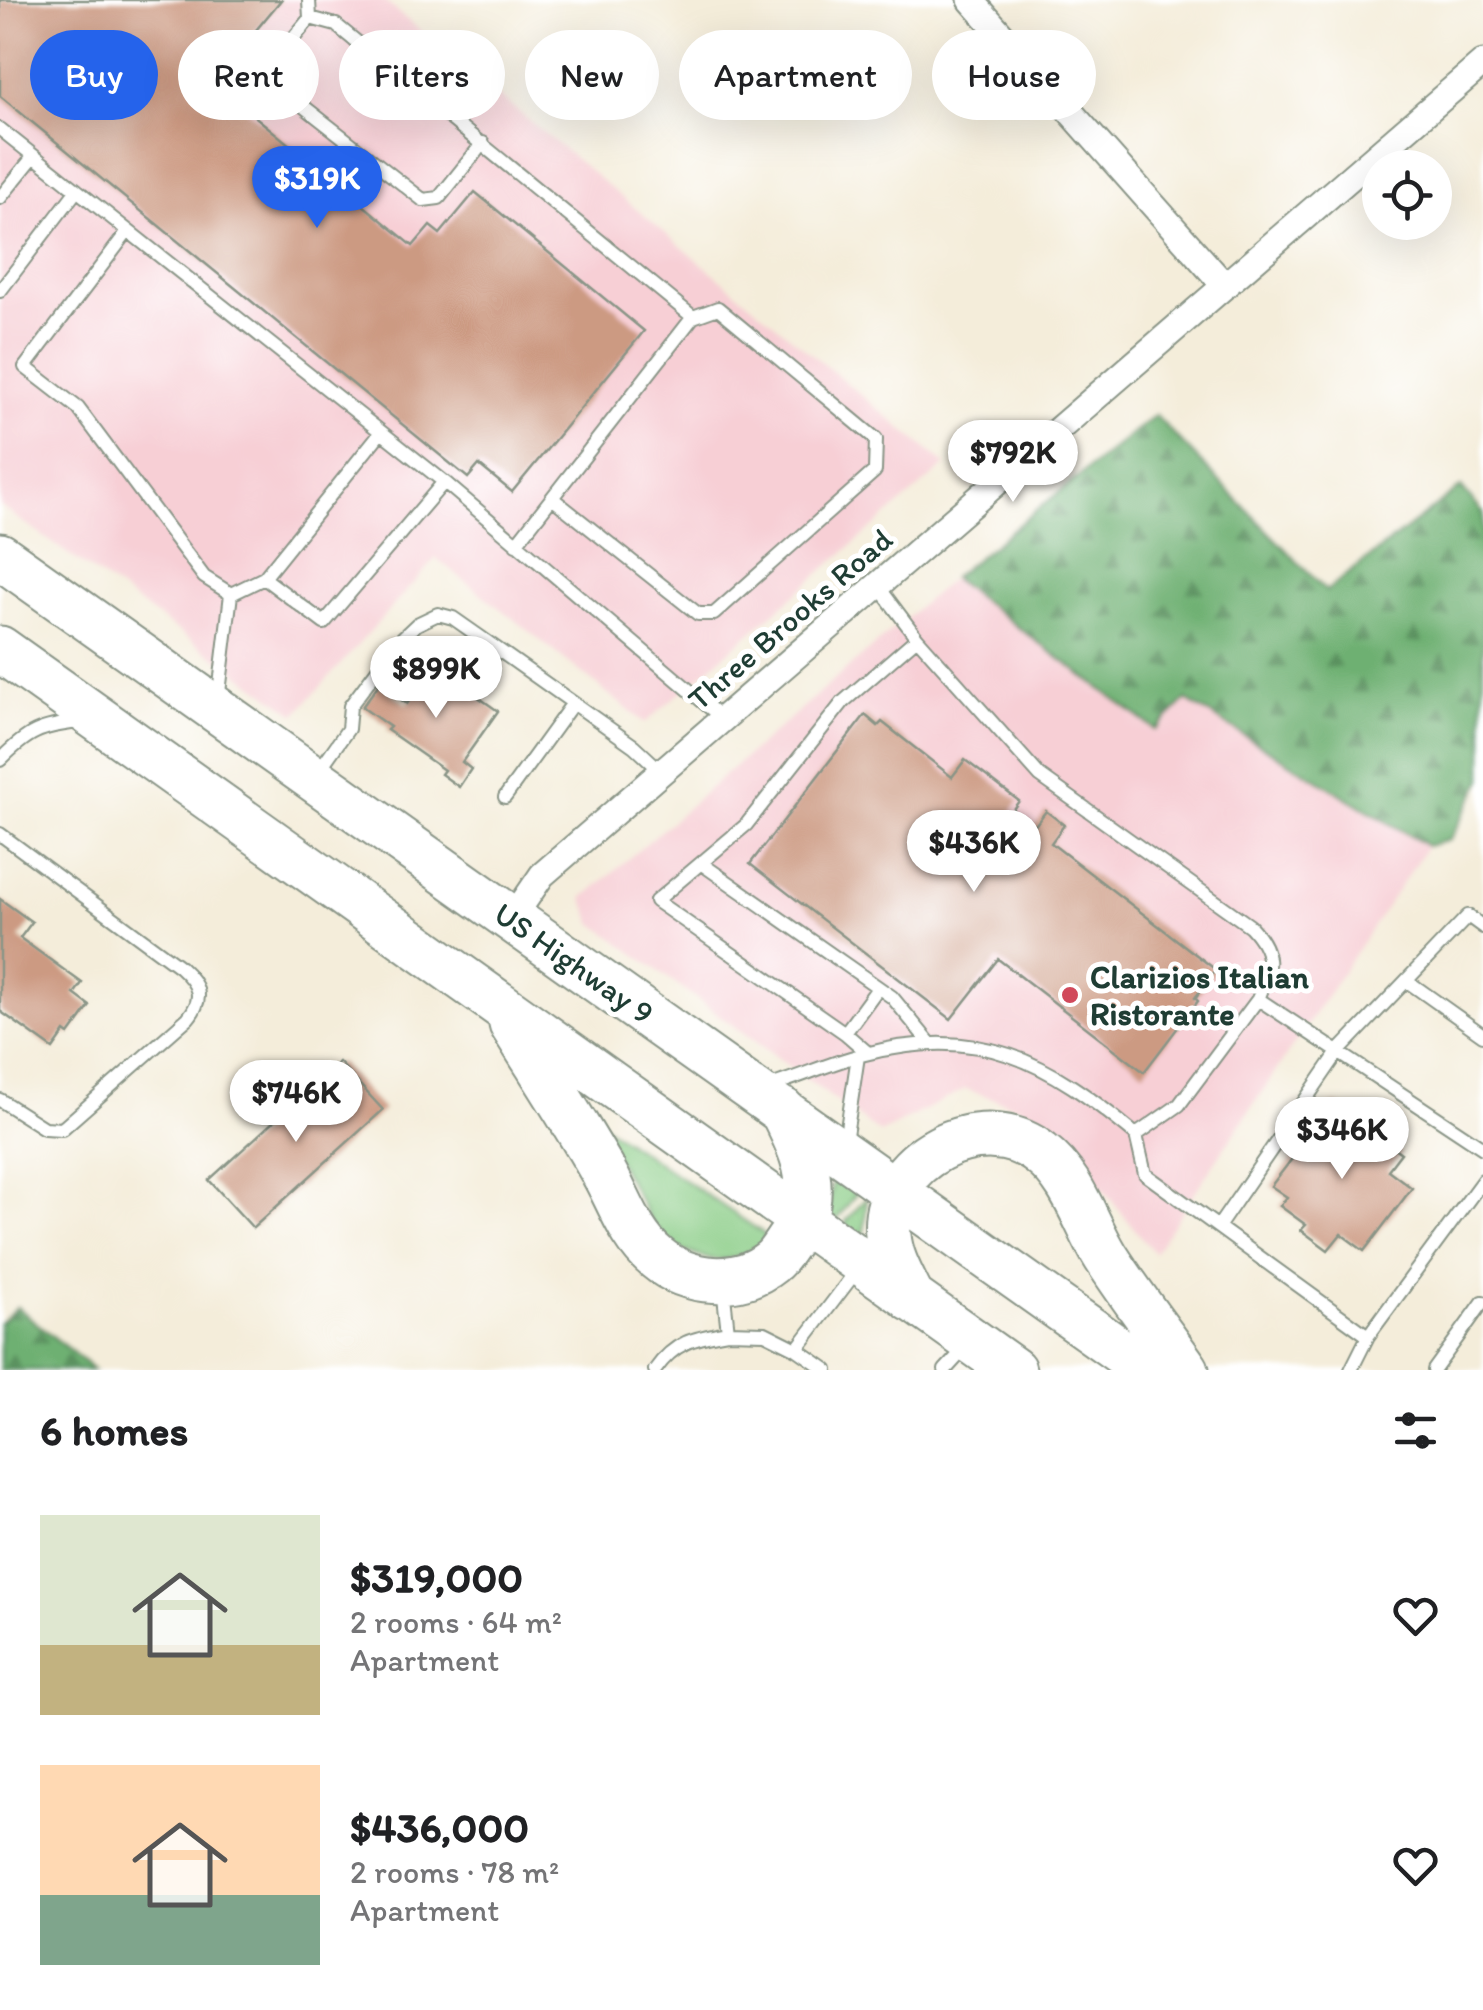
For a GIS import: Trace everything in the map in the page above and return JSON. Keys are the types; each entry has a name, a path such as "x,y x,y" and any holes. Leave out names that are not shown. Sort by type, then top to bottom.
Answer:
{"highway":[{"name":"US Highway 9","path":"0,556 1147,1370"},
{"path":"0,649 914,1300 987,1363"},
{"path":"500,1005 603,1171 642,1242 657,1259 678,1272 702,1279 756,1272 773,1261 803,1221 808,1179 801,1147 768,1100"},
{"path":"914,1300 895,1265 887,1233 895,1192 924,1158 949,1142 998,1136 1040,1153 1062,1174 1106,1256 1186,1370"}],"street":[{"path":"972,0 1225,286"},
{"name":"Three Brooks Road","path":"512,919 542,874 1483,63"}],"lane":[{"path":"309,0 310,18 271,66 279,87 423,200 439,198 483,143"},
{"path":"310,18 336,25 693,318"},
{"path":"0,129 444,482 723,719"},
{"path":"0,198 34,156"},
{"path":"0,291 77,190"},
{"path":"128,231 25,367 78,408 204,577 231,594"},
{"path":"516,544 552,498 693,318 718,308 876,440 875,471 714,614 698,614 552,498"},
{"path":"231,594 264,578 381,432"},
{"path":"264,578 324,623 444,482"},
{"path":"878,586 918,638 1040,776 1250,926 1263,940 1269,974 1258,1000 1179,1105 1136,1136"},
{"path":"217,712 231,594"},
{"path":"314,779 348,729 350,706 408,631 438,614 452,618 483,639 634,746 662,772"},
{"path":"863,1054 845,1032 656,901 746,825 843,702 918,638"},
{"path":"505,797 573,703"},
{"path":"0,760 21,738 46,726 101,719"},
{"path":"0,834 180,967 192,977 200,997 188,1018 62,1130 44,1128 0,1100"},
{"path":"702,864 892,997 929,1042"},
{"path":"1218,1227 1339,1051 1468,916 1483,926"},
{"path":"1406,981 1483,1035"},
{"path":"845,1032 878,988"},
{"path":"1258,1000 1483,1148"},
{"path":"768,1100 801,1078 863,1054 929,1042 985,1046 1026,1059 1093,1099 1136,1136 1145,1174 1368,1336"},
{"path":"843,1153 863,1054"},
{"path":"1351,1370 1368,1336 1483,1180"},
{"path":"798,1349 862,1264"},
{"path":"723,1279 728,1332"},
{"path":"1434,1370 1483,1302"},
{"path":"659,1368 666,1353 688,1339 728,1332 764,1332 798,1349 827,1370"}],"shaded area":[{"path":"0,0 383,0 419,30 339,30 339,120 505,120 505,101 946,465 645,723 436,558 296,714 0,506"},
{"path":"952,578 1155,730 1185,700 1427,846 1154,1253 1070,1149 1020,1107 965,1089 880,1133 593,923 583,898"}],"green space":[{"path":"1155,415 1326,591 1461,487 1483,513 1483,779 1450,840 1427,846 1186,700 1156,730 952,578"},
{"path":"595,1120 763,1233 767,1241 739,1256 716,1260 663,1243"},
{"path":"834,1175 858,1191 836,1221 827,1213"},
{"path":"867,1197 863,1237 846,1227 846,1221"},
{"path":"17,1307 94,1370 0,1370 0,1323"}],"building":[{"path":"0,0 281,0 256,30 178,30 178,120 259,120 413,246 430,226 440,234 475,192 644,331 512,492 479,465 468,478 0,96"},
{"path":"434,666 498,711 462,762 471,769 459,787 441,774 444,770 387,730 390,727 362,707 379,684 407,704"},
{"path":"865,715 878,726 882,722 952,777 965,760 1019,801 1008,816 1030,832 1046,811 1064,825 1051,843 1216,970 1195,998 1198,1001 1144,1072 998,959 951,1019 750,864"},
{"path":"0,899 32,922 20,938 82,983 74,994 90,1006 53,1049 0,1011"},
{"path":"339,1062 383,1110 253,1228 209,1180"},
{"path":"1335,1103 1401,1153 1388,1170 1412,1188 1364,1251 1341,1234 1328,1250 1301,1230 1306,1225 1280,1206 1287,1197 1271,1186"}],"place":[{"name":"Clarizios Italian Ristorante","path":"1070,995"}]}
